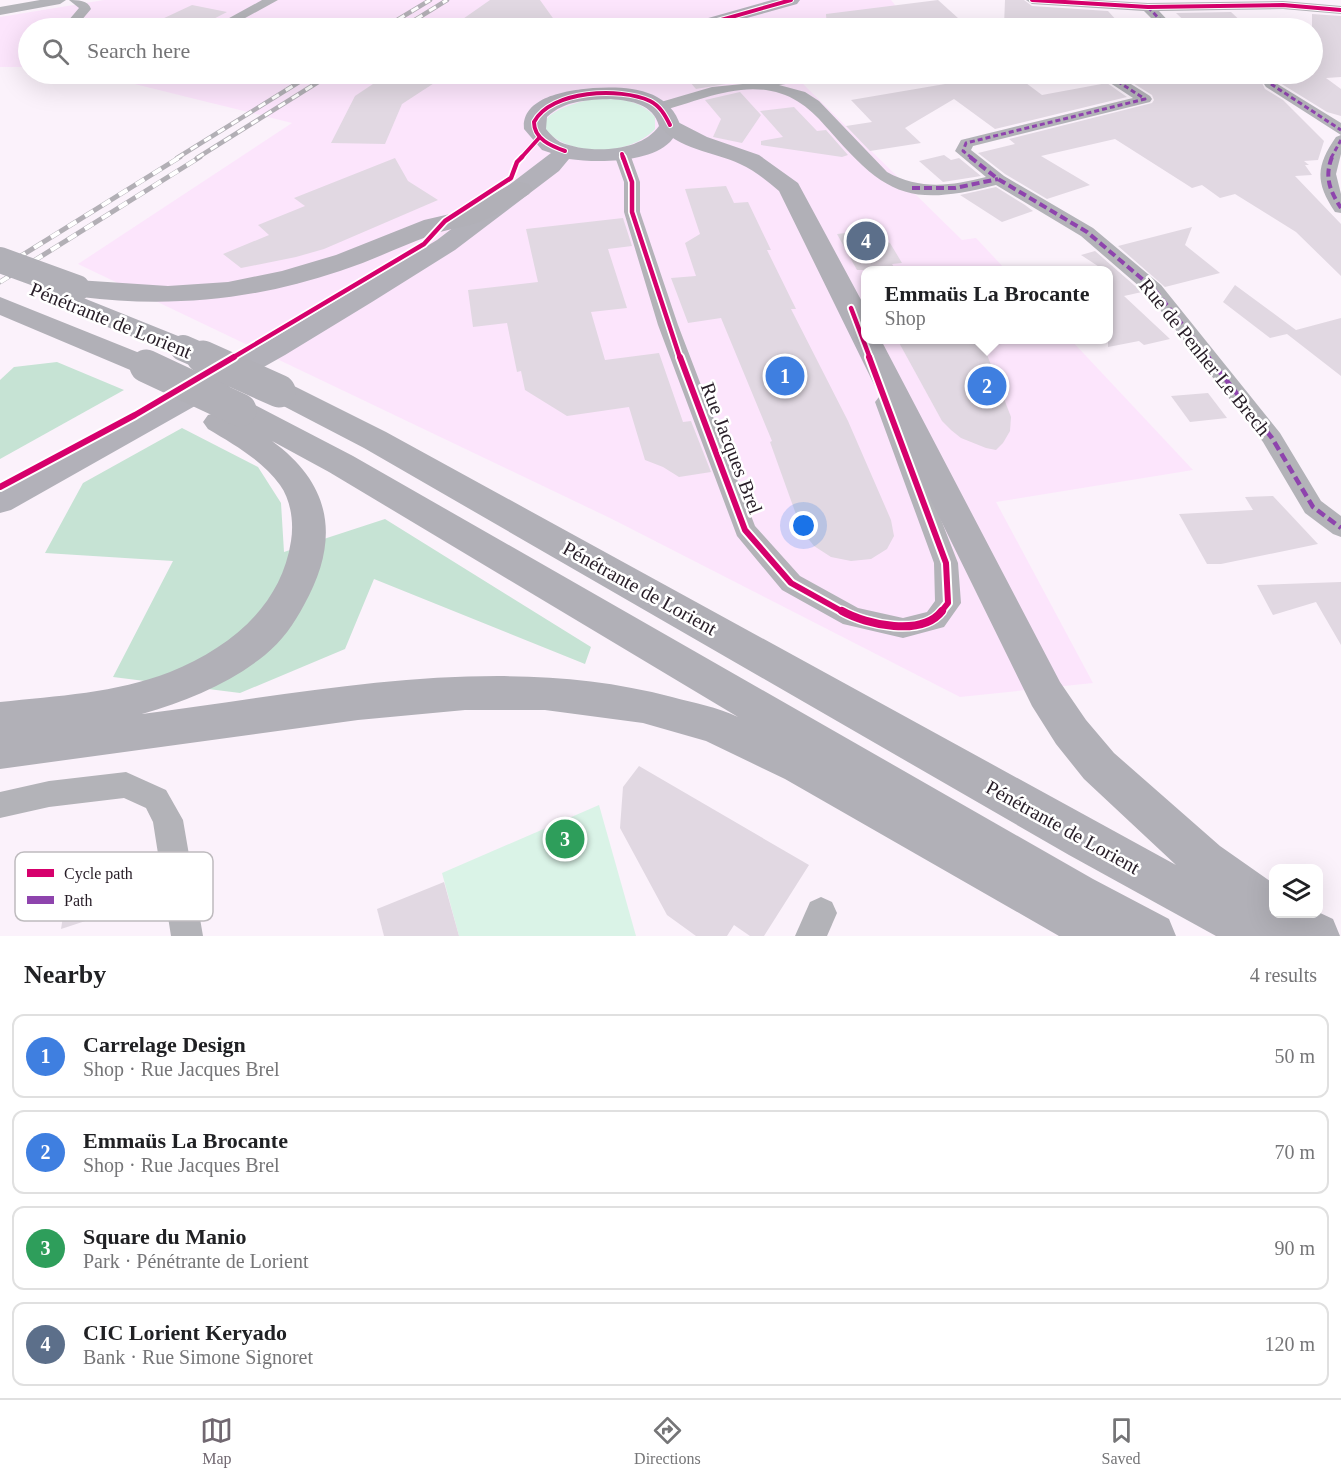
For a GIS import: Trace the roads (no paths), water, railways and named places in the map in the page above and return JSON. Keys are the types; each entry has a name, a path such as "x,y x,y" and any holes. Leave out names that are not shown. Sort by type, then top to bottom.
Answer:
{"highway":[{"path":"665,116 693,140 750,160 772,172 789,188 861,328"},
{"path":"0,260 68,293 163,296 205,294 282,280 350,259 430,226 471,217 520,189"},
{"name":"Pénétrante de Lorient","path":"0,276 68,293 279,391 416,463 1085,840 1263,936"},
{"name":"Pénétrante de Lorient","path":"0,305 31,316 230,416"},
{"path":"869,344 1041,684 1071,732 1099,766 1172,833 1204,861 1269,909"},
{"path":"0,719 43,715 128,701 187,682 236,655 269,628 291,597 309,551 308,508 292,478 248,439 230,416"},
{"path":"230,416 341,464 1077,895 1152,936"},
{"path":"0,751 358,704 465,693 545,693 643,706 716,726 800,766 1105,936"},
{"path":"1284,918 1316,936"}],"main road":[{"path":"727,18 788,0"},
{"path":"586,84 570,97 541,111 534,120 534,127 539,138 549,146 565,152 592,155 622,154 646,147 660,139 665,116 636,97 625,84"},
{"path":"570,97 611,93 636,97"},
{"path":"0,502 324,320 447,244 551,166 565,152"}],"street":[{"path":"0,11 60,0"},
{"path":"75,0 84,5 85,9 77,18"},
{"path":"237,18 272,0"},
{"path":"1032,0 1148,7 1245,7 1278,2 1341,10"},
{"path":"1148,7 1158,18"},
{"name":"Rue de Penher Le Brech","path":"1122,84 1145,99 966,143 963,151 998,179 1087,232 1154,289 1272,438 1313,507 1341,528"},
{"path":"1271,84 1341,130"},
{"path":"665,116 708,91 748,85 766,86 800,95 814,104 883,177 912,188 937,191 963,188 998,179"},
{"path":"1341,140 1328,161 1329,189 1341,208"},
{"name":"Rue Jacques Brel","path":"622,154 632,182 632,212 668,325 745,530 791,583 852,617 903,628 935,620 948,603 946,563 867,344"},
{"path":"0,805 49,794 126,784 156,799 168,820 173,852"},
{"path":"185,921 187,936"}],"railway":[{"path":"400,18 430,0"},
{"path":"418,18 447,0"},
{"path":"177,158 296,84"},
{"path":"197,158 315,84"},
{"path":"0,269 180,157"},
{"path":"0,282 200,157"}],"place":[{"name":"CIC Lorient Keryado","path":"866,241"},
{"name":"Carrelage Design","path":"785,376"},
{"name":"Emmaüs La Brocante","path":"987,386"},
{"name":"Square du Manio","path":"565,839"}]}
